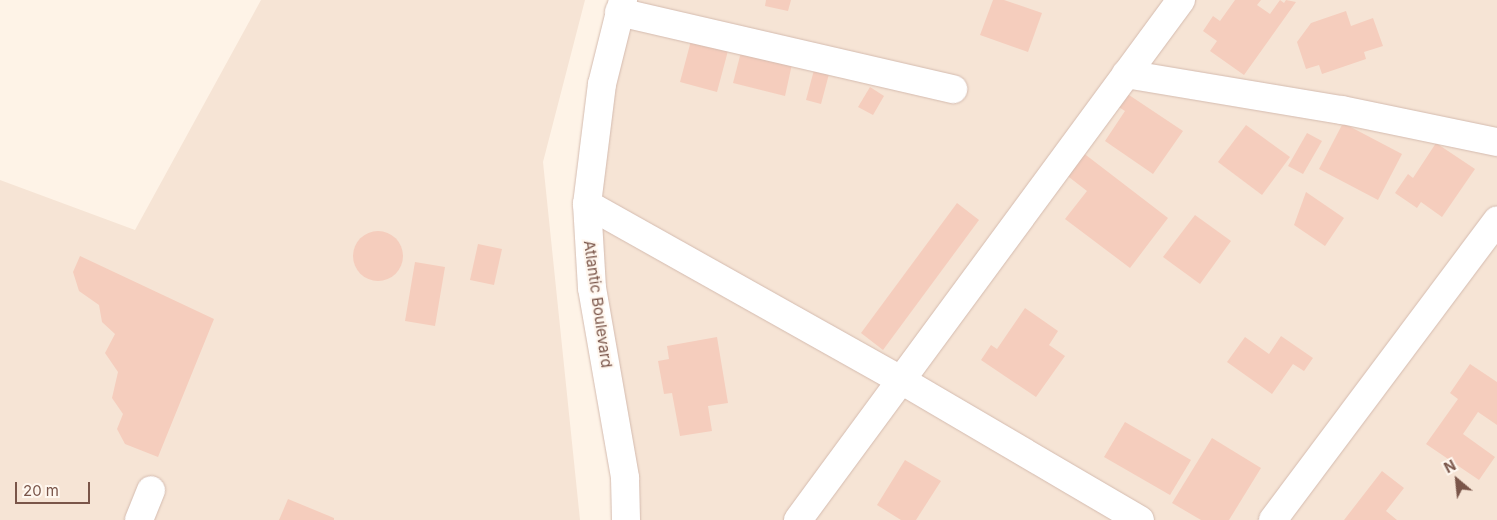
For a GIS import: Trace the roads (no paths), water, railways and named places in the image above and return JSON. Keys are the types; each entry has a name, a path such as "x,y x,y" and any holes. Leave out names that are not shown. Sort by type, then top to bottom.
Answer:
{"street":[{"path":"798,520 1180,0"},
{"path":"621,6 952,89"},
{"name":"Atlantic Boulevard","path":"621,6 602,84 587,204 592,288 625,478 626,520"},
{"path":"1126,74 1342,110 1497,142"},
{"path":"587,204 901,380 1140,520"},
{"path":"1272,520 1497,221"},
{"path":"138,520 151,490"}]}
